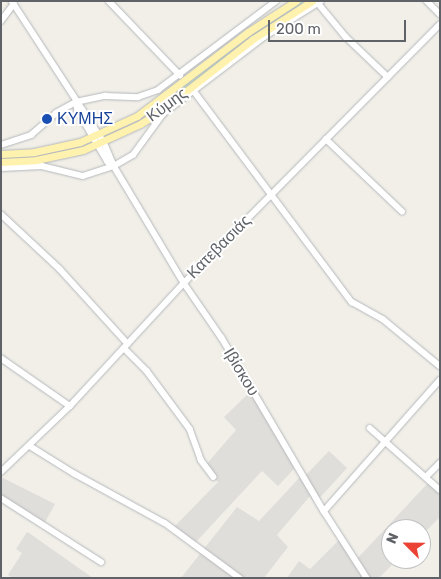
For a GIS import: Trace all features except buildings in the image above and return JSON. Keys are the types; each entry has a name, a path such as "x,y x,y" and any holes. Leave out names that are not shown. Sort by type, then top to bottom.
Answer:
{"main road":[{"name":"Κύμης","path":"1,154 51,149 96,136 148,110 248,32 296,1"},
{"name":"Κύμης","path":"1,162 54,157 101,143 162,110 253,39 317,2"}],"street":[{"path":"109,1 185,81"},
{"path":"1,145 31,136 56,113 76,102 98,97 144,96 179,74 276,1"},
{"path":"427,1 440,14"},
{"path":"1,168 42,166 83,176 114,166 133,155 155,122 264,37 317,2 346,37 388,77"},
{"path":"1,21 13,3"},
{"name":"Ιβίσκου","path":"13,3 101,143 108,162 114,166 184,283 222,338 324,512 367,578"},
{"name":"Κατεβασιάς","path":"1,472 70,406 184,283 440,24"},
{"path":"194,91 352,302 382,319 440,366"},
{"path":"326,140 402,210"},
{"path":"1,214 60,270 147,371 190,429 201,460 214,477"},
{"path":"1,358 70,406"},
{"path":"324,512 440,380"},
{"path":"370,428 440,490"},
{"path":"30,446 75,474 164,523 240,578"},
{"path":"426,477 440,463"},
{"path":"1,498 102,562"}],"shaded area":[{"path":"250,392 295,468 278,486 262,471 195,543 173,528 218,482 204,467 236,430 224,417"},
{"path":"329,451 347,468 315,503 310,496 277,535 288,547 264,578 181,578 237,507 259,521 300,477 302,479"},
{"path":"1,477 55,504 44,524 1,498"},
{"path":"428,483 440,494 440,517 431,526 431,519 394,519"},
{"path":"27,532 93,578 13,578 8,575 22,553 16,549"},
{"path":"381,533 381,569 388,569 379,578 287,578 299,561 310,569 339,540 354,562"}],"green space":[{"path":"301,1 306,1 173,99 171,96 249,35"}],"place":[{"name":"ΚΥΜΗΣ","path":"47,119"}]}
